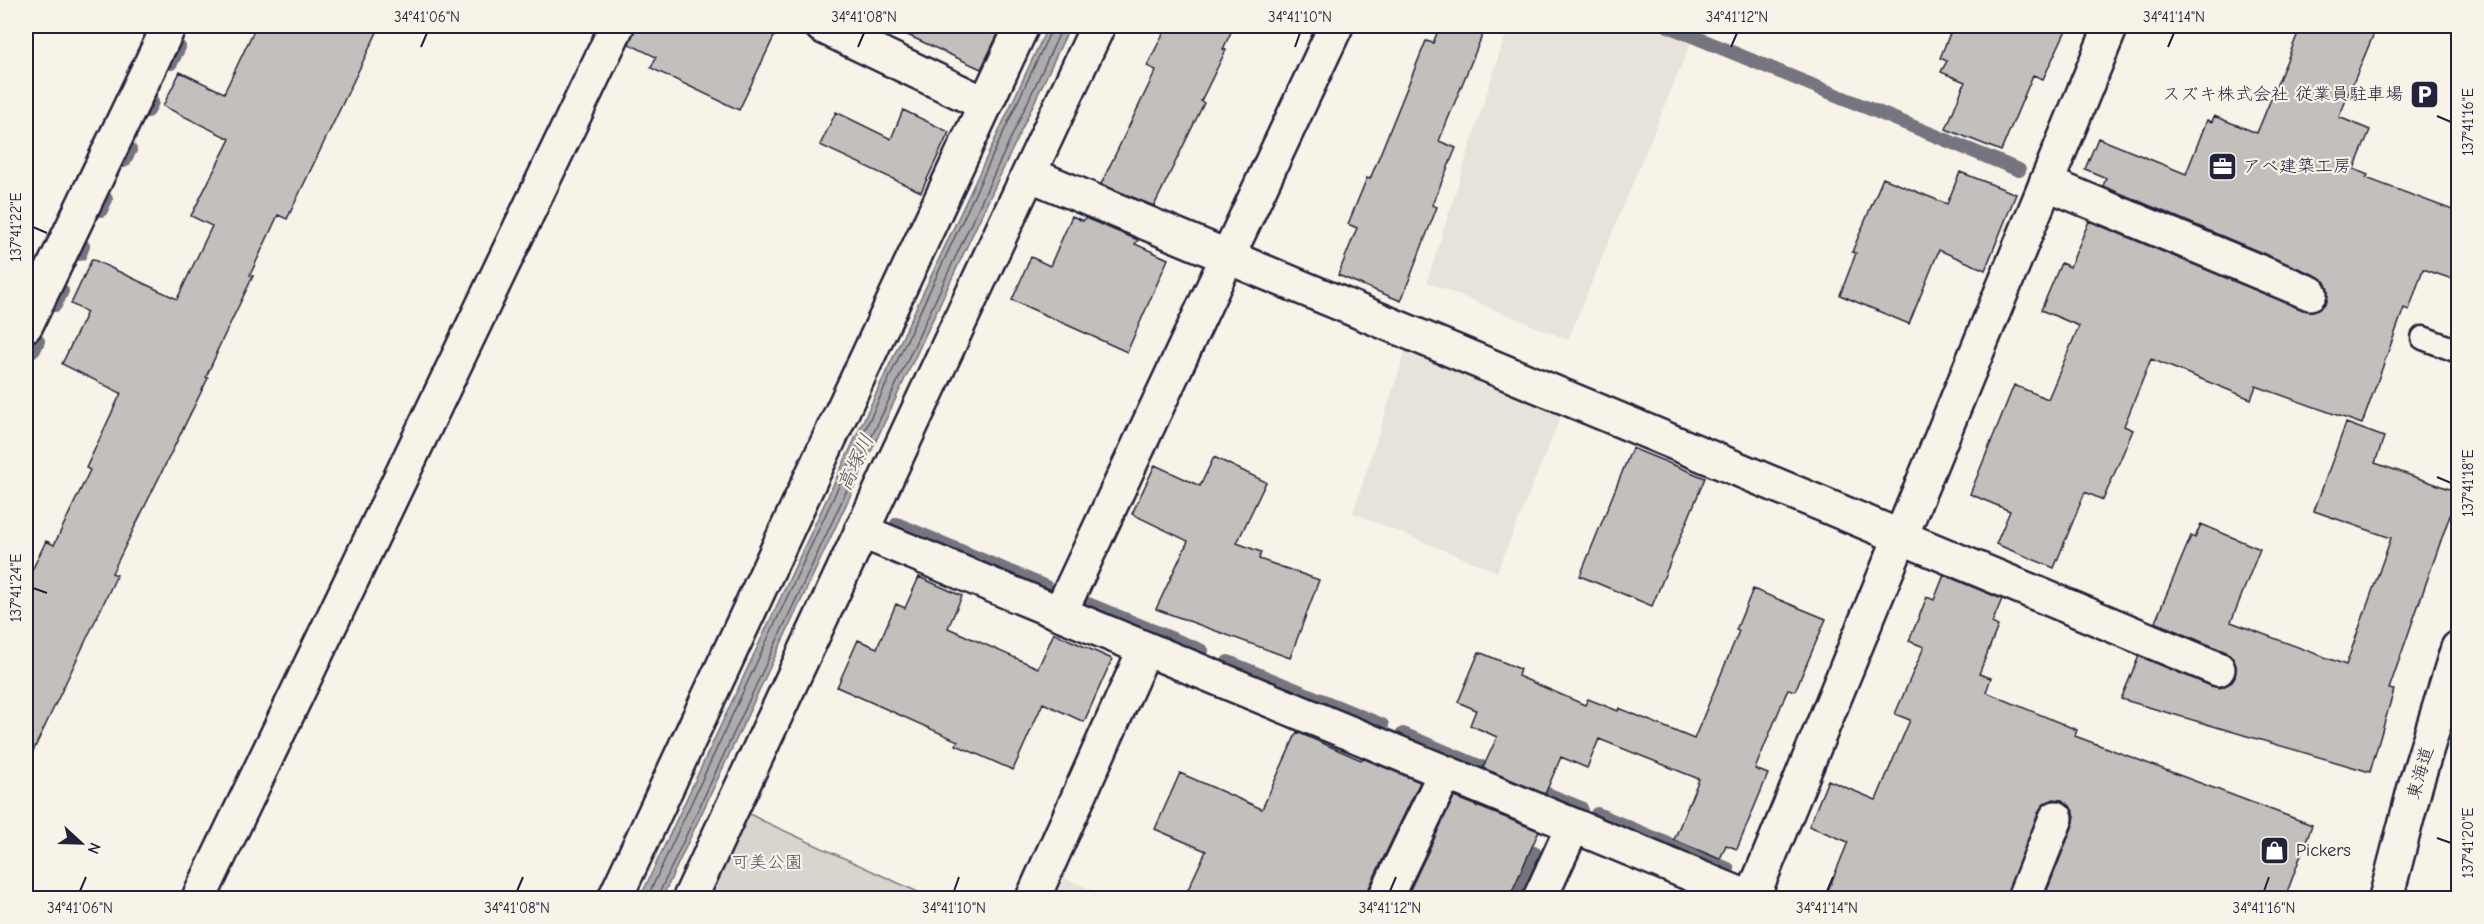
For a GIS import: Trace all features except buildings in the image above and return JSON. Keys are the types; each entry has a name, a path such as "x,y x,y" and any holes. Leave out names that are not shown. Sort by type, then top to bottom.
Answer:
{"main road":[{"path":"26,325 169,26"},
{"path":"199,898 617,26"},
{"path":"822,26 986,104"},
{"path":"615,898 1022,26"},
{"path":"690,898 1098,26"},
{"path":"1060,613 1336,26"},
{"path":"861,531 1750,898 2111,26"},
{"path":"1029,174 2218,669"},
{"path":"2046,183 2310,293"},
{"name":"東海道","path":"2386,898 2416,783 2458,648"},
{"path":"1033,898 1145,649"},
{"path":"1385,898 1445,772"},
{"path":"2024,898 2056,818"},
{"path":"1540,898 1573,825"}],"lane":[{"path":"2423,338 2458,351"}],"shaded area":[{"path":"1508,26 1651,26 1691,42 1568,340 1427,282"},
{"path":"1407,346 1563,411 1497,572 1353,513"},
{"path":"1064,878 1111,898 1055,898"}],"green space":[{"name":"可美公園","path":"748,813 761,820 931,898 709,898"}],"water":[{"name":"高塚川","path":"1048,26 1070,26 662,898 640,898"}],"waterway":[{"path":"1668,26 2019,170"},
{"path":"171,63 179,47"},
{"path":"148,111 152,102"},
{"path":"124,161 130,150"},
{"path":"101,210 106,199"},
{"path":"80,254 83,246"},
{"path":"55,305 62,291"},
{"path":"34,350 38,341"},
{"path":"897,524 1046,587"},
{"path":"1088,604 1202,651"},
{"path":"1228,662 1382,725"},
{"path":"1403,734 1498,774"},
{"path":"1530,787 1581,808"},
{"path":"1597,814 1728,869"},
{"path":"1511,898 1534,852"}],"place":[{"name":"スズキ株式会社 従業員駐車場","path":"2424,94"},
{"name":"アベ建築工房","path":"2222,166"},
{"name":"Pickers","path":"2275,850"}]}
